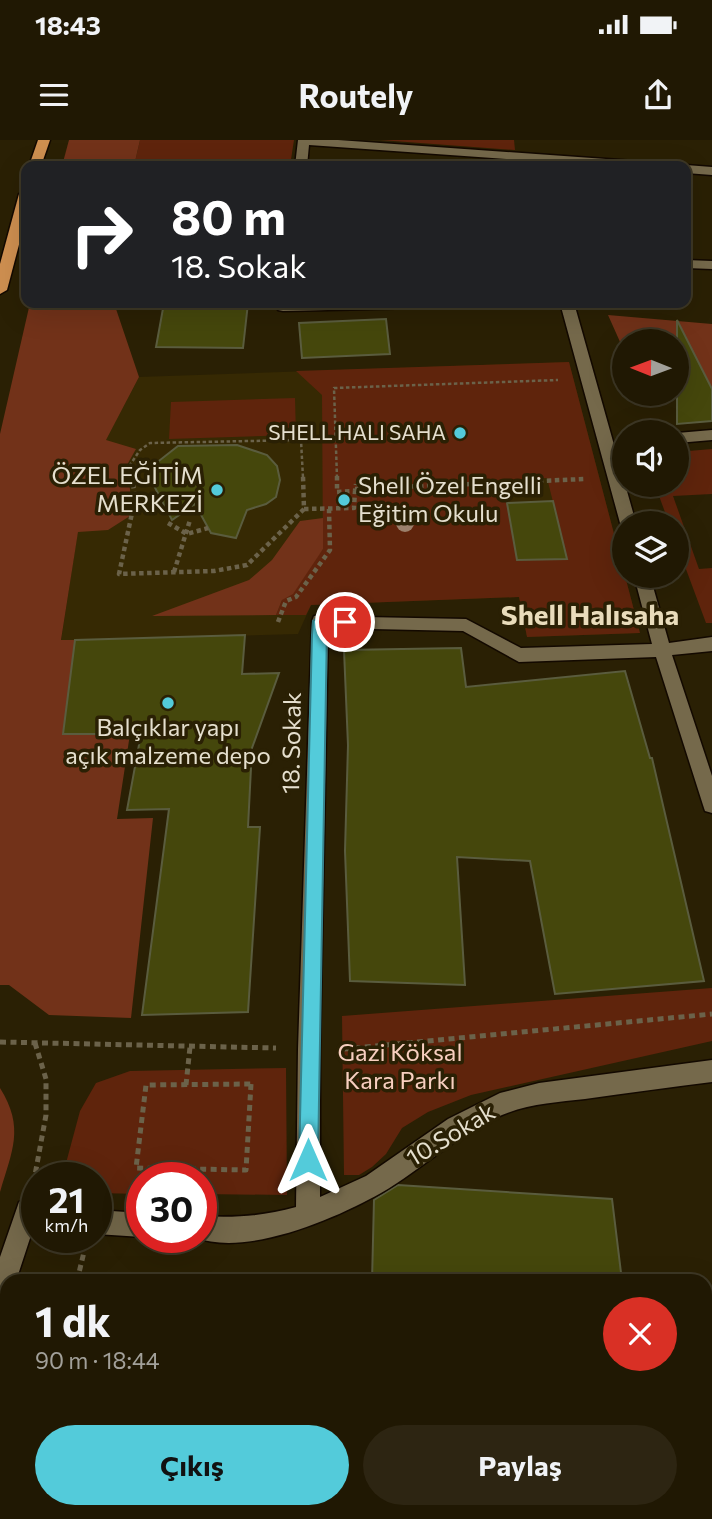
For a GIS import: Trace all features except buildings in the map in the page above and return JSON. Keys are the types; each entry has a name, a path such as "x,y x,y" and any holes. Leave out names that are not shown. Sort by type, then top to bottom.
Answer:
{"highway":[{"path":"37,161 44,142"},
{"path":"0,290 21,212"}],"street":[{"path":"302,161 304,141 579,161"},
{"path":"691,169 712,171"},
{"path":"691,264 712,265"},
{"path":"568,308 625,511"},
{"path":"689,437 712,435"},
{"path":"607,444 612,443"},
{"path":"645,588 662,650 712,805"},
{"name":"18. Sokak","path":"308,1215 309,1049 320,621 466,625 519,655 662,650"},
{"path":"662,650 712,644"},
{"name":"10.Sokak","path":"217,1229 268,1227 308,1215 374,1184 456,1127 500,1104 539,1094 712,1071"},
{"path":"8,1274 21,1240"}],"path":[{"path":"566,380 334,388 337,492 355,488 590,478"},
{"path":"301,440 304,509"},
{"path":"336,440 150,443 140,450 130,465 135,499 119,574 214,571 247,565 304,509 354,508 355,488"},
{"path":"278,622 286,601 296,597 330,550 330,509"},
{"path":"174,572 188,535 190,520"},
{"path":"168,523 177,532 188,535 208,528"},
{"path":"0,1042 343,1049 712,1014"},
{"path":"34,1043 46,1079 46,1115 39,1162"},
{"path":"186,1085 190,1047"},
{"path":"251,1084 246,1170 136,1168 146,1085 186,1085 251,1084"},
{"path":"79,1274 84,1253"}],"shaded area":[{"path":"69,140 140,140 135,161 63,161"},
{"path":"29,308 116,308 139,377 106,440 136,449 127,465 133,514 108,530 78,532 61,640 75,640 63,733 130,734 117,819 153,818 131,1018 49,1015 9,985 0,985 0,434"},
{"path":"608,315 712,324 712,389 690,359 690,329 614,329"},
{"name":"Shell Özel Engelli Eğitim Okulu","path":"569,362 612,526 612,588 628,588 640,633 527,637 519,597 311,605 298,634 61,641 86,477 139,377"},
{"path":"323,518 323,549 293,594 282,600 276,615 152,616 249,580 272,560 300,521"},
{"path":"0,1088 12,1115 14,1140 0,1192"}],"green space":[{"path":"140,140 294,140 291,161 135,161"},
{"path":"380,140 514,140 515,150"},
{"path":"569,362 612,526 612,588 628,588 640,633 527,637 519,597 311,605 306,615 276,615 282,600 323,549 322,395 296,371","holes":["547,478 567,558 518,560 503,480"]},
{"path":"295,398 296,435 169,439 171,402"},
{"path":"712,449 712,494 689,495 689,451"},
{"path":"659,497 673,497 678,511 665,511"},
{"path":"689,541 699,569 712,568 712,623 706,623 689,577"},
{"name":"Gazi Köksal Kara Parkı","path":"712,988 712,1041 471,1095 428,1112 402,1128 386,1154 372,1167 359,1175 344,1175 342,1016"},
{"name":"Gazi Köksal Kara Parkı","path":"286,1068 287,1195 217,1194 217,1162 126,1162 126,1194 112,1193 112,1162 66,1162 80,1111 96,1083 130,1071"}],"place":[{"name":"SHELL HALI SAHA","path":"460,433"},
{"name":"ÖZEL EĞİTİM MERKEZİ","path":"217,490"},
{"name":"Shell Özel Engelli Eğitim Okulu","path":"344,500"},
{"name":"Balçıklar yapı açık malzeme depo","path":"168,703"}],"district":[{"name":"Shell Halısaha","path":"590,615"}],"route":[{"path":"308,1160 319,635 320,621 345,622"}]}
